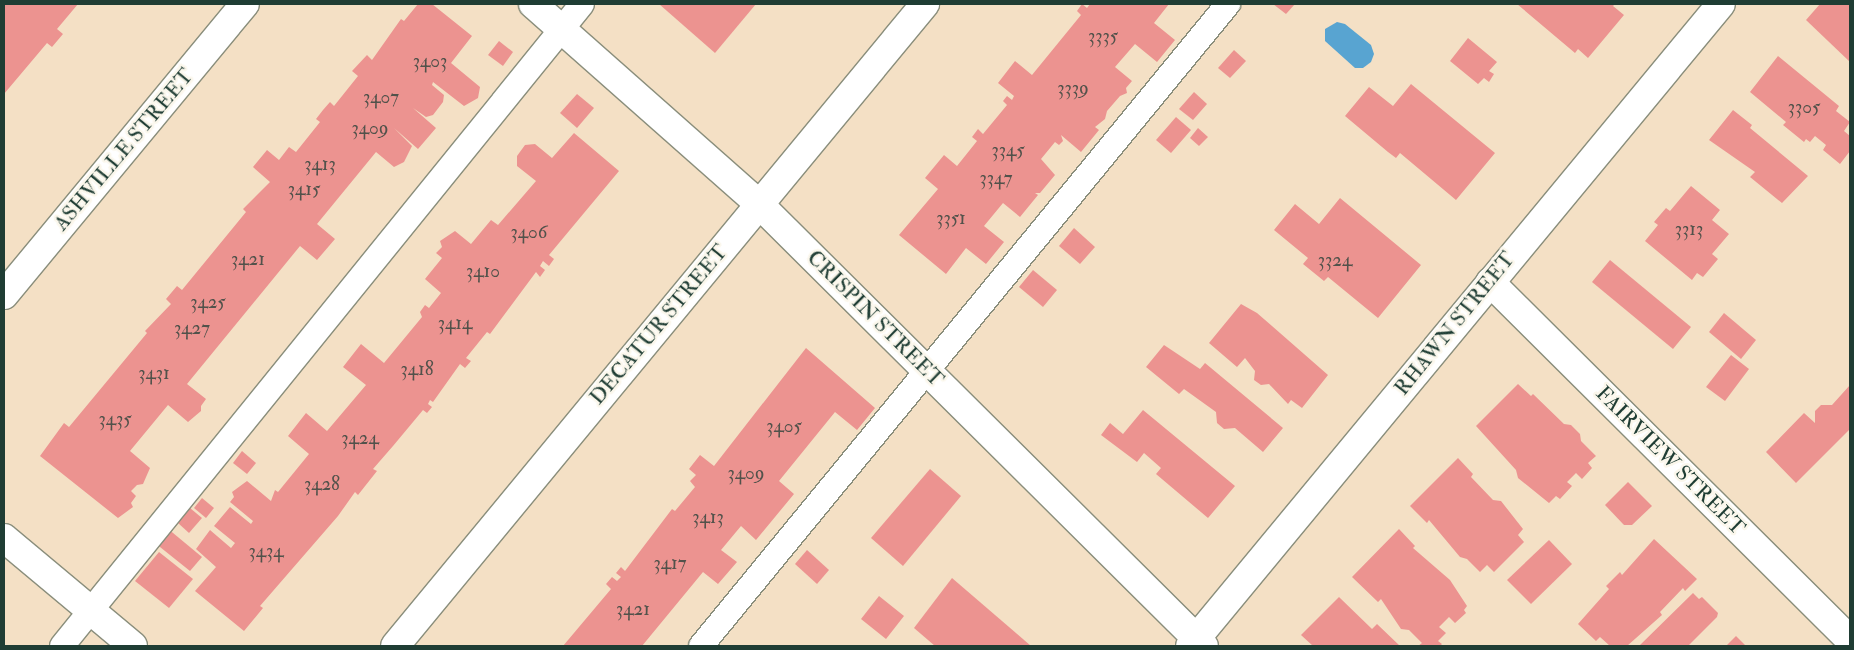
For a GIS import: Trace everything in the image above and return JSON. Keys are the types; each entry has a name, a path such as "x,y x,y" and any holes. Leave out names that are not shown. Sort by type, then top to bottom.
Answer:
{"street":[{"name":"ASHVILLE STREET","path":"4,295 245,4"},
{"name":"CRISPIN STREET","path":"533,4 759,204 1197,644"},
{"name":"DECATUR STREET","path":"394,646 924,4"},
{"name":"RHAWN STREET","path":"1197,644 1490,282 1721,4"},
{"name":"FAIRVIEW STREET","path":"1490,282 1850,640"},
{"path":"4,538 133,646"}],"lane":[{"path":"62,646 582,4"},
{"path":"701,646 928,372 1228,4"}],"water":[{"path":"1337,22 1345,24 1371,45 1374,54 1371,62 1363,68 1355,68 1325,41 1325,29"}],"building":[{"path":"4,4 78,4 57,29 63,34 52,47 47,43 4,94"},
{"path":"418,4 432,4 472,36 451,63 480,87 478,98 464,106 433,82 432,85 444,95 443,102 433,115 426,117 413,108 436,128 418,149 394,128 412,146 404,162 394,167 376,152 317,224 335,239 317,260 300,246 187,384 206,399 201,406 201,411 188,422 168,405 130,451 150,468 143,484 137,485 131,491 136,496 131,503 133,507 118,518 40,456 64,423 69,427 147,333 145,331 171,304 166,299 177,286 182,290 246,212 243,209 270,182 253,167 267,150 279,160 289,147 296,152 320,122 316,119 323,110 330,102 334,106 358,76 352,71 367,55 372,60 401,19 404,21"},
{"path":"659,4 756,4 715,53"},
{"path":"1082,4 1087,8 1090,4 1169,4 1154,23 1175,40 1157,62 1135,44 1115,67 1132,81 1126,88 1127,93 1120,96 1107,111 1105,119 1095,127 1099,130 1081,152 1061,135 1063,141 1059,145 1055,142 1041,159 1055,175 1040,193 1035,193 1038,195 1020,217 1003,203 984,226 1004,242 986,264 966,248 946,274 899,235 938,189 925,178 944,155 957,166 977,141 972,137 978,129 983,134 1007,105 1003,101 1007,96 1012,100 1014,96 998,83 1015,61 1032,75 1081,15 1077,11"},
{"path":"1273,4 1295,4 1286,14"},
{"path":"1517,4 1615,4 1613,6 1624,15 1588,58 1578,49 1575,53"},
{"path":"1820,4 1850,4 1850,62 1806,20"},
{"path":"1468,38 1497,62 1489,71 1494,74 1489,82 1484,78 1478,84 1450,61"},
{"path":"499,41 513,52 503,66 488,55"},
{"path":"1234,50 1246,61 1230,78 1218,68"},
{"path":"1778,56 1839,106 1836,111 1850,122 1844,131 1850,136 1850,151 1840,164 1823,150 1826,145 1815,136 1810,142 1806,139 1804,142 1783,125 1786,122 1750,92"},
{"path":"1411,84 1495,153 1456,200 1400,153 1396,158 1345,116 1369,87 1393,106"},
{"path":"1194,92 1207,104 1193,120 1179,109"},
{"path":"577,94 594,108 577,128 560,113"},
{"path":"1733,110 1752,125 1750,128 1808,176 1782,203 1750,177 1755,172 1709,140"},
{"path":"1176,117 1191,130 1171,153 1156,140"},
{"path":"1198,128 1208,137 1199,146 1190,138"},
{"path":"574,133 619,171 549,255 554,259 549,266 543,261 540,266 545,270 540,277 536,272 490,334 487,332 466,358 471,361 465,368 460,364 433,402 430,400 428,404 432,407 427,413 423,410 373,469 377,471 358,495 355,492 338,516 260,606 263,608 244,631 195,591 216,567 196,549 210,530 231,548 235,543 214,526 230,507 251,524 253,521 230,502 234,497 232,492 247,481 271,501 275,490 278,492 309,454 288,436 306,413 327,431 366,385 343,367 361,344 384,363 422,317 420,312 425,305 429,308 441,293 425,279 442,258 436,253 442,247 440,241 455,231 471,244 491,220 498,225 536,181 517,166 517,156 525,145 535,144 552,158"},
{"path":"1691,186 1720,210 1712,220 1729,234 1712,254 1718,259 1703,277 1697,273 1692,280 1645,241 1658,225 1654,222 1666,208 1670,211"},
{"path":"1340,198 1421,265 1378,318 1328,277 1324,281 1303,264 1308,258 1274,230 1295,204 1319,224"},
{"path":"1074,228 1095,247 1080,264 1059,246"},
{"path":"1610,260 1691,327 1673,349 1592,282"},
{"path":"1033,270 1057,290 1043,307 1019,287"},
{"path":"1241,304 1257,313 1328,375 1302,408 1291,400 1288,404 1269,384 1261,385 1254,380 1255,371 1245,358 1237,367 1209,343"},
{"path":"1724,313 1756,340 1741,359 1709,332"},
{"path":"1164,345 1200,369 1205,363 1283,428 1263,452 1235,428 1224,429 1217,423 1216,412 1184,389 1179,394 1146,367"},
{"path":"806,348 875,408 857,430 835,412 779,481 794,494 756,540 741,526 721,550 737,562 718,584 703,572 642,646 563,646 611,589 606,584 612,577 617,581 621,577 616,573 621,567 625,571 672,509 675,511 695,487 690,481 696,475 689,469 700,455 714,466"},
{"path":"1731,355 1749,369 1725,401 1706,387"},
{"path":"1518,384 1531,396 1533,394 1564,424 1571,425 1580,434 1581,441 1596,456 1588,463 1592,468 1582,479 1576,473 1567,482 1572,486 1560,499 1556,496 1549,503 1518,478 1516,470 1476,426"},
{"path":"1850,385 1850,429 1796,483 1766,452 1804,413 1815,423 1815,411 1821,405 1832,405"},
{"path":"1143,410 1235,486 1208,518 1156,474 1161,468 1144,453 1137,462 1101,435 1110,423 1123,434"},
{"path":"242,451 256,463 247,474 233,463"},
{"path":"1458,458 1473,474 1471,477 1493,500 1501,501 1523,529 1518,535 1524,542 1494,572 1487,565 1480,572 1467,559 1460,557 1429,520 1427,523 1410,506"},
{"path":"930,469 961,496 903,566 871,538"},
{"path":"1628,482 1652,506 1632,525 1624,525 1605,505"},
{"path":"202,498 214,508 206,518 194,508"},
{"path":"190,508 202,518 189,533 178,523"},
{"path":"167,528 202,557 190,571 155,543"},
{"path":"1399,529 1415,546 1413,548 1450,580 1467,606 1464,610 1466,613 1455,623 1449,617 1439,627 1446,633 1438,641 1442,644 1440,646 1418,646 1422,643 1409,630 1401,629 1381,599 1378,602 1352,577"},
{"path":"1654,539 1697,579 1685,591 1683,588 1660,612 1662,615 1627,646 1610,646 1600,637 1596,641 1578,624 1609,589 1606,586 1620,572 1622,575"},
{"path":"1549,540 1572,564 1531,604 1507,580"},
{"path":"807,550 829,570 817,584 795,564"},
{"path":"159,552 193,579 169,608 135,581"},
{"path":"952,578 1031,646 935,646 914,628"},
{"path":"1693,593 1699,599 1702,597 1718,613 1717,617 1688,646 1639,646"},
{"path":"879,596 904,616 886,639 861,619"},
{"path":"1339,597 1372,629 1377,624 1400,646 1313,646 1301,635"},
{"path":"1736,636 1746,646 1726,646"}]}
